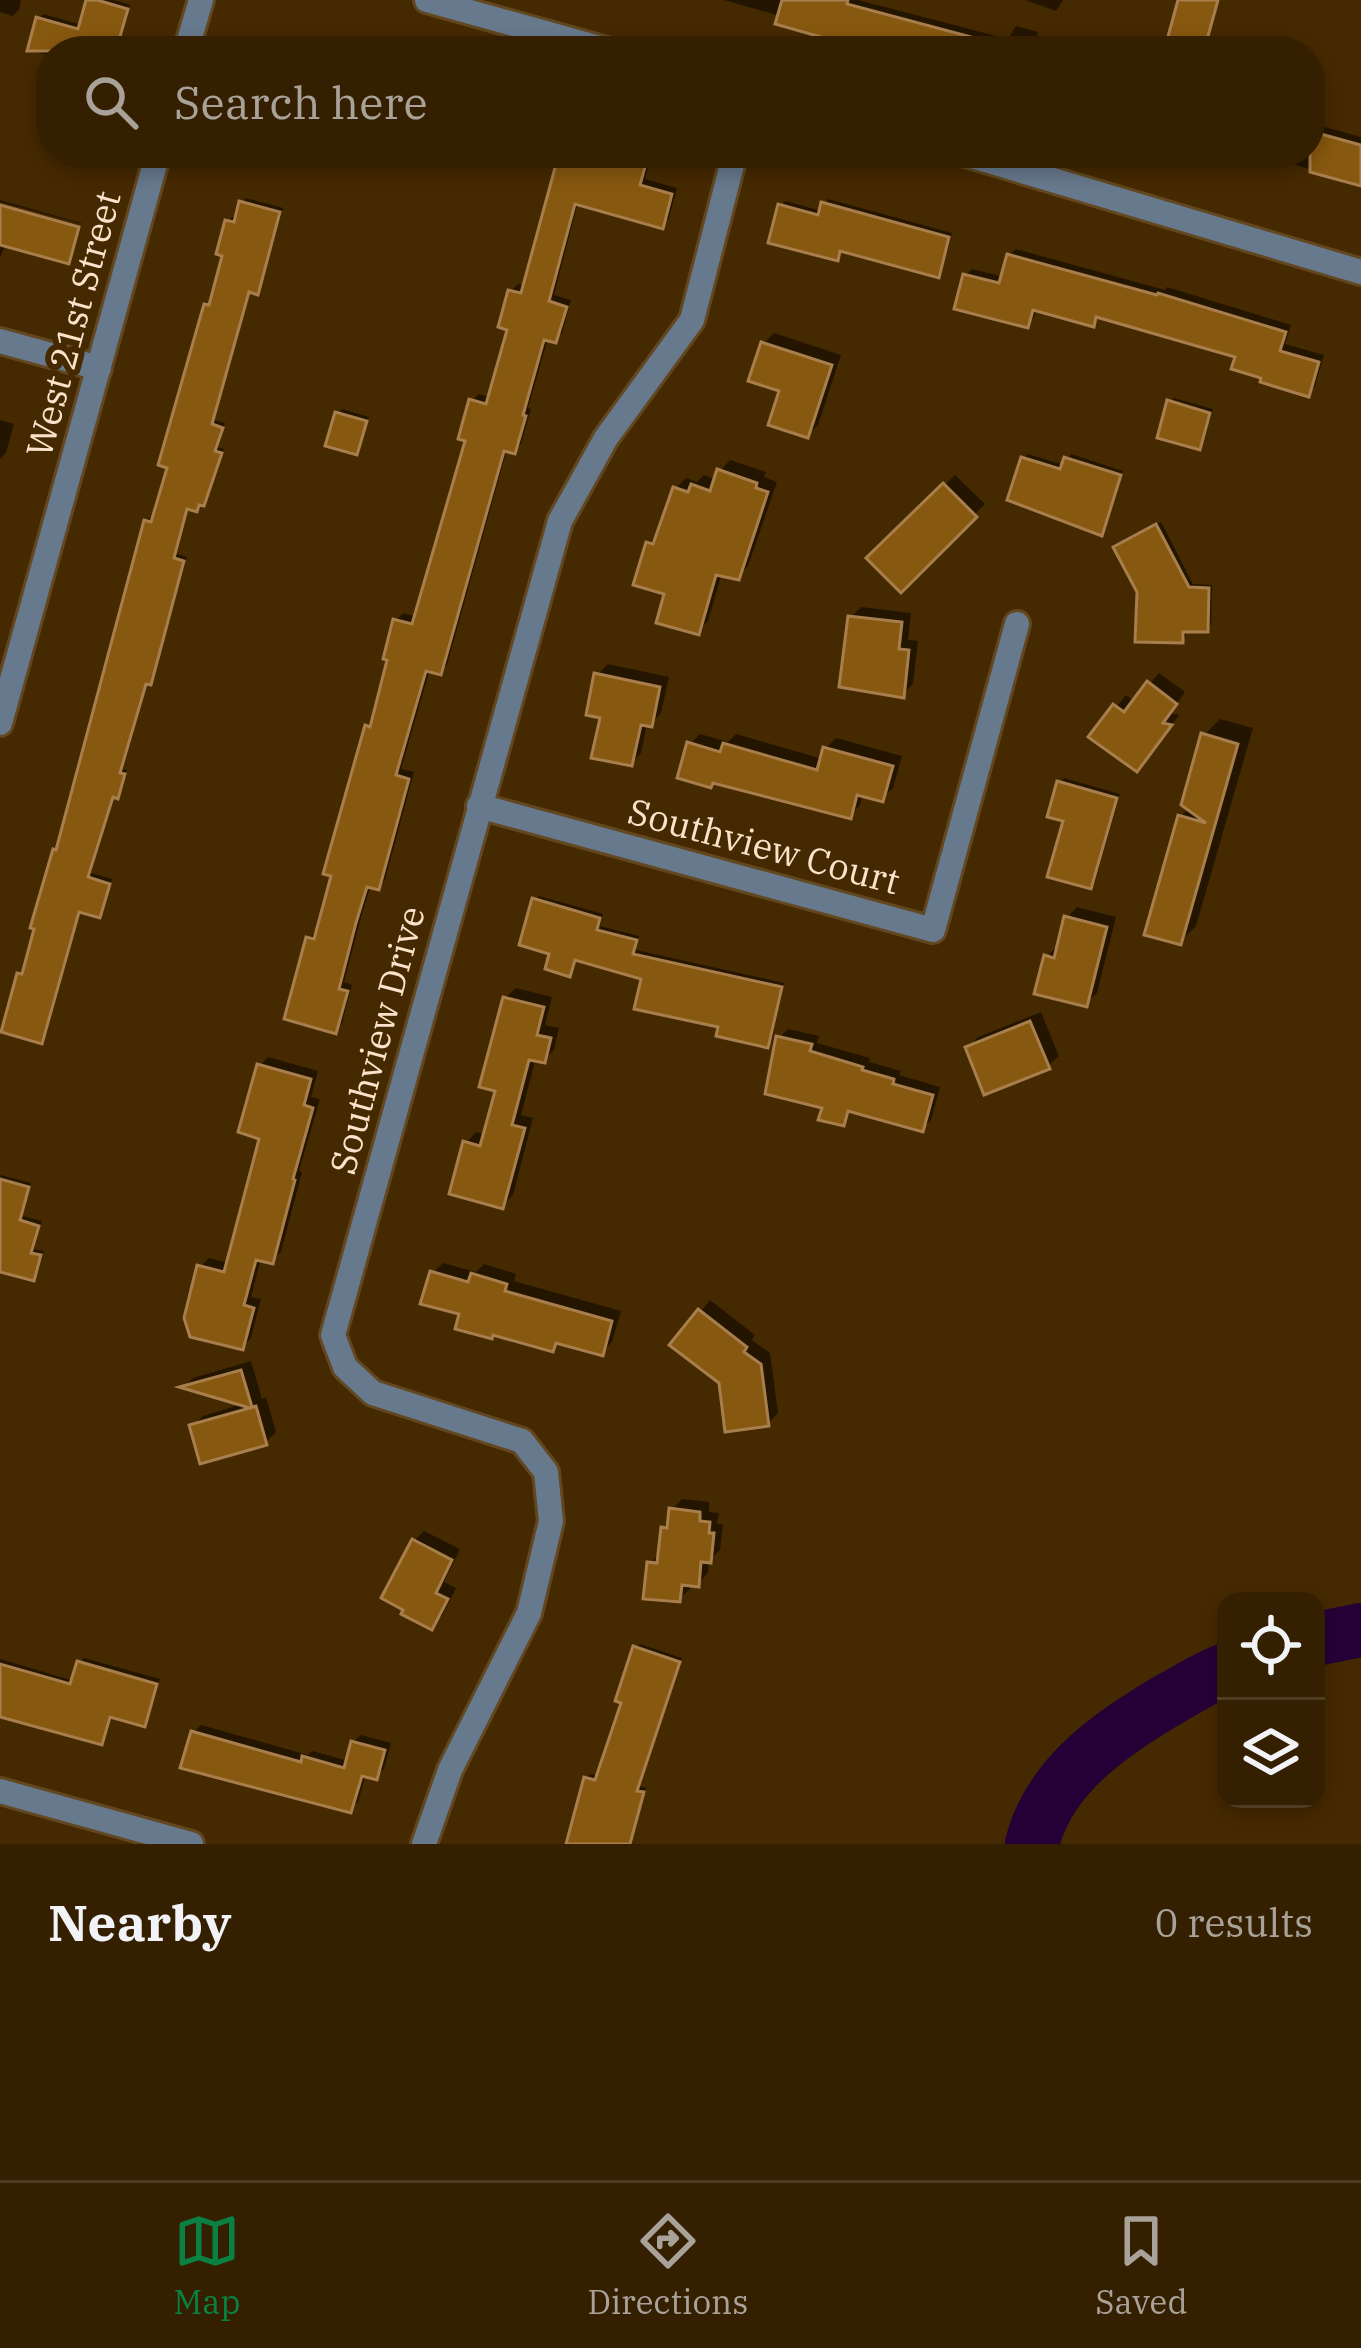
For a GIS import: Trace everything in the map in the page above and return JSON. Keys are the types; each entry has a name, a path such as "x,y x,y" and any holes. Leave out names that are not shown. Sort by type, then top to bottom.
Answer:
{"street":[{"path":"190,36 200,0"},
{"path":"427,0 556,36"},
{"name":"West 21st Street","path":"0,723 154,168"},
{"name":"Southview Drive","path":"424,1844 450,1770 529,1613 551,1521 546,1472 522,1441 373,1393 345,1367 332,1335 560,521 606,438 692,320 731,168"},
{"path":"1012,168 1361,272"},
{"path":"0,340 99,368"},
{"name":"Southview Court","path":"479,806 933,930 1017,624"},
{"path":"0,1791 191,1844"}],"building":[{"path":"86,0 128,9 120,36 36,36 36,51 27,51 36,17 78,29"},
{"path":"782,0 848,0 847,4 968,36 817,36 775,24"},
{"path":"1178,0 1218,0 1208,36 1168,36"},
{"path":"1325,135 1361,145 1361,186 1310,172 1310,168 1325,168"},
{"path":"555,168 645,168 640,185 672,194 663,229 575,204 549,301 567,307 556,343 544,340 515,454 504,451 441,675 426,671 396,775 409,779 379,890 367,887 356,923 339,989 348,991 336,1034 284,1019 306,937 314,939 331,876 323,874 365,725 370,727 393,619 412,624 465,441 458,439 469,399 486,404 507,330 498,327 508,290 521,293"},
{"path":"239,201 280,212 258,295 249,292 212,424 223,428 215,451 222,453 204,506 199,505 197,512 187,509 174,558 184,561 151,685 146,684 120,773 125,774 118,799 113,797 88,877 110,884 100,918 79,912 42,1044 1,1032 17,973 22,974 34,929 30,928 56,850 144,520 151,522 167,468 158,465 204,304 209,305 222,256 216,254 225,220 234,222"},
{"path":"821,202 949,237 939,278 840,251 838,261 768,243 778,204 818,215"},
{"path":"0,205 79,227 69,264 0,245"},
{"path":"1007,254 1286,332 1280,351 1319,362 1309,397 1231,369 1235,357 1096,317 1094,327 1033,310 1028,328 954,309 963,274 999,283"},
{"path":"761,342 832,365 808,438 768,425 779,391 748,381"},
{"path":"1167,400 1210,413 1200,450 1157,438"},
{"path":"335,412 367,421 357,455 325,446"},
{"path":"1021,457 1060,469 1064,457 1121,475 1102,536 1007,500"},
{"path":"717,469 757,483 756,488 768,492 739,580 716,575 699,635 656,623 664,594 633,585 646,542 653,544 673,487 688,492 691,484 710,491"},
{"path":"943,483 977,517 901,593 866,558"},
{"path":"1156,524 1189,587 1209,588 1208,632 1183,632 1183,643 1135,642 1137,592 1113,547"},
{"path":"848,616 902,622 899,649 909,650 904,698 839,687"},
{"path":"594,673 660,687 652,727 641,725 632,766 591,758 600,718 586,715"},
{"path":"1147,681 1177,704 1163,723 1172,725 1137,772 1088,737 1113,704 1124,712"},
{"path":"1201,733 1238,744 1181,945 1144,935 1178,815 1206,823 1181,805"},
{"path":"687,742 720,752 723,743 817,770 823,747 893,766 883,802 857,795 851,819 677,778"},
{"path":"1057,781 1117,798 1091,889 1047,877 1063,821 1047,817"},
{"path":"532,898 600,918 597,930 637,940 633,954 782,987 768,1048 716,1036 718,1027 634,1009 641,979 575,960 570,977 545,969 549,954 519,945"},
{"path":"1064,916 1107,927 1087,1007 1034,994 1044,955 1054,958"},
{"path":"503,997 544,1007 537,1035 551,1038 545,1063 529,1060 512,1125 525,1128 503,1209 449,1194 463,1141 480,1146 495,1091 479,1087"},
{"path":"1030,1021 1050,1069 984,1095 965,1047"},
{"path":"776,1036 812,1044 810,1051 933,1095 923,1132 848,1111 844,1126 818,1120 822,1108 765,1094"},
{"path":"257,1064 311,1079 304,1105 313,1108 273,1264 256,1260 244,1305 254,1308 243,1350 190,1337 184,1318 197,1265 224,1272 259,1139 238,1132"},
{"path":"0,1179 29,1187 20,1220 39,1226 31,1253 41,1255 34,1281 0,1272"},
{"path":"430,1271 468,1282 471,1273 507,1284 505,1291 612,1321 603,1356 556,1343 553,1352 455,1329 459,1314 420,1304"},
{"path":"698,1309 761,1364 769,1426 725,1432 719,1383 669,1345"},
{"path":"241,1370 267,1445 200,1464 189,1425 250,1408 179,1387"},
{"path":"669,1508 700,1512 700,1521 710,1522 709,1533 714,1533 711,1563 701,1562 699,1587 682,1585 680,1602 643,1599 647,1562 657,1563 661,1527 667,1528"},
{"path":"412,1539 452,1560 436,1593 448,1599 432,1630 381,1598"},
{"path":"633,1646 680,1662 637,1791 644,1792 630,1844 566,1844 584,1777 595,1780 621,1703 615,1701"},
{"path":"77,1661 157,1684 145,1727 110,1717 102,1745 0,1717 0,1664 70,1684"},
{"path":"191,1731 301,1762 302,1756 344,1768 351,1741 385,1750 377,1780 362,1776 351,1813 180,1768"}],"waterway":[{"path":"1325,1637 1361,1630"},
{"path":"1032,1844 1053,1796 1088,1756 1153,1709 1217,1674"}]}
